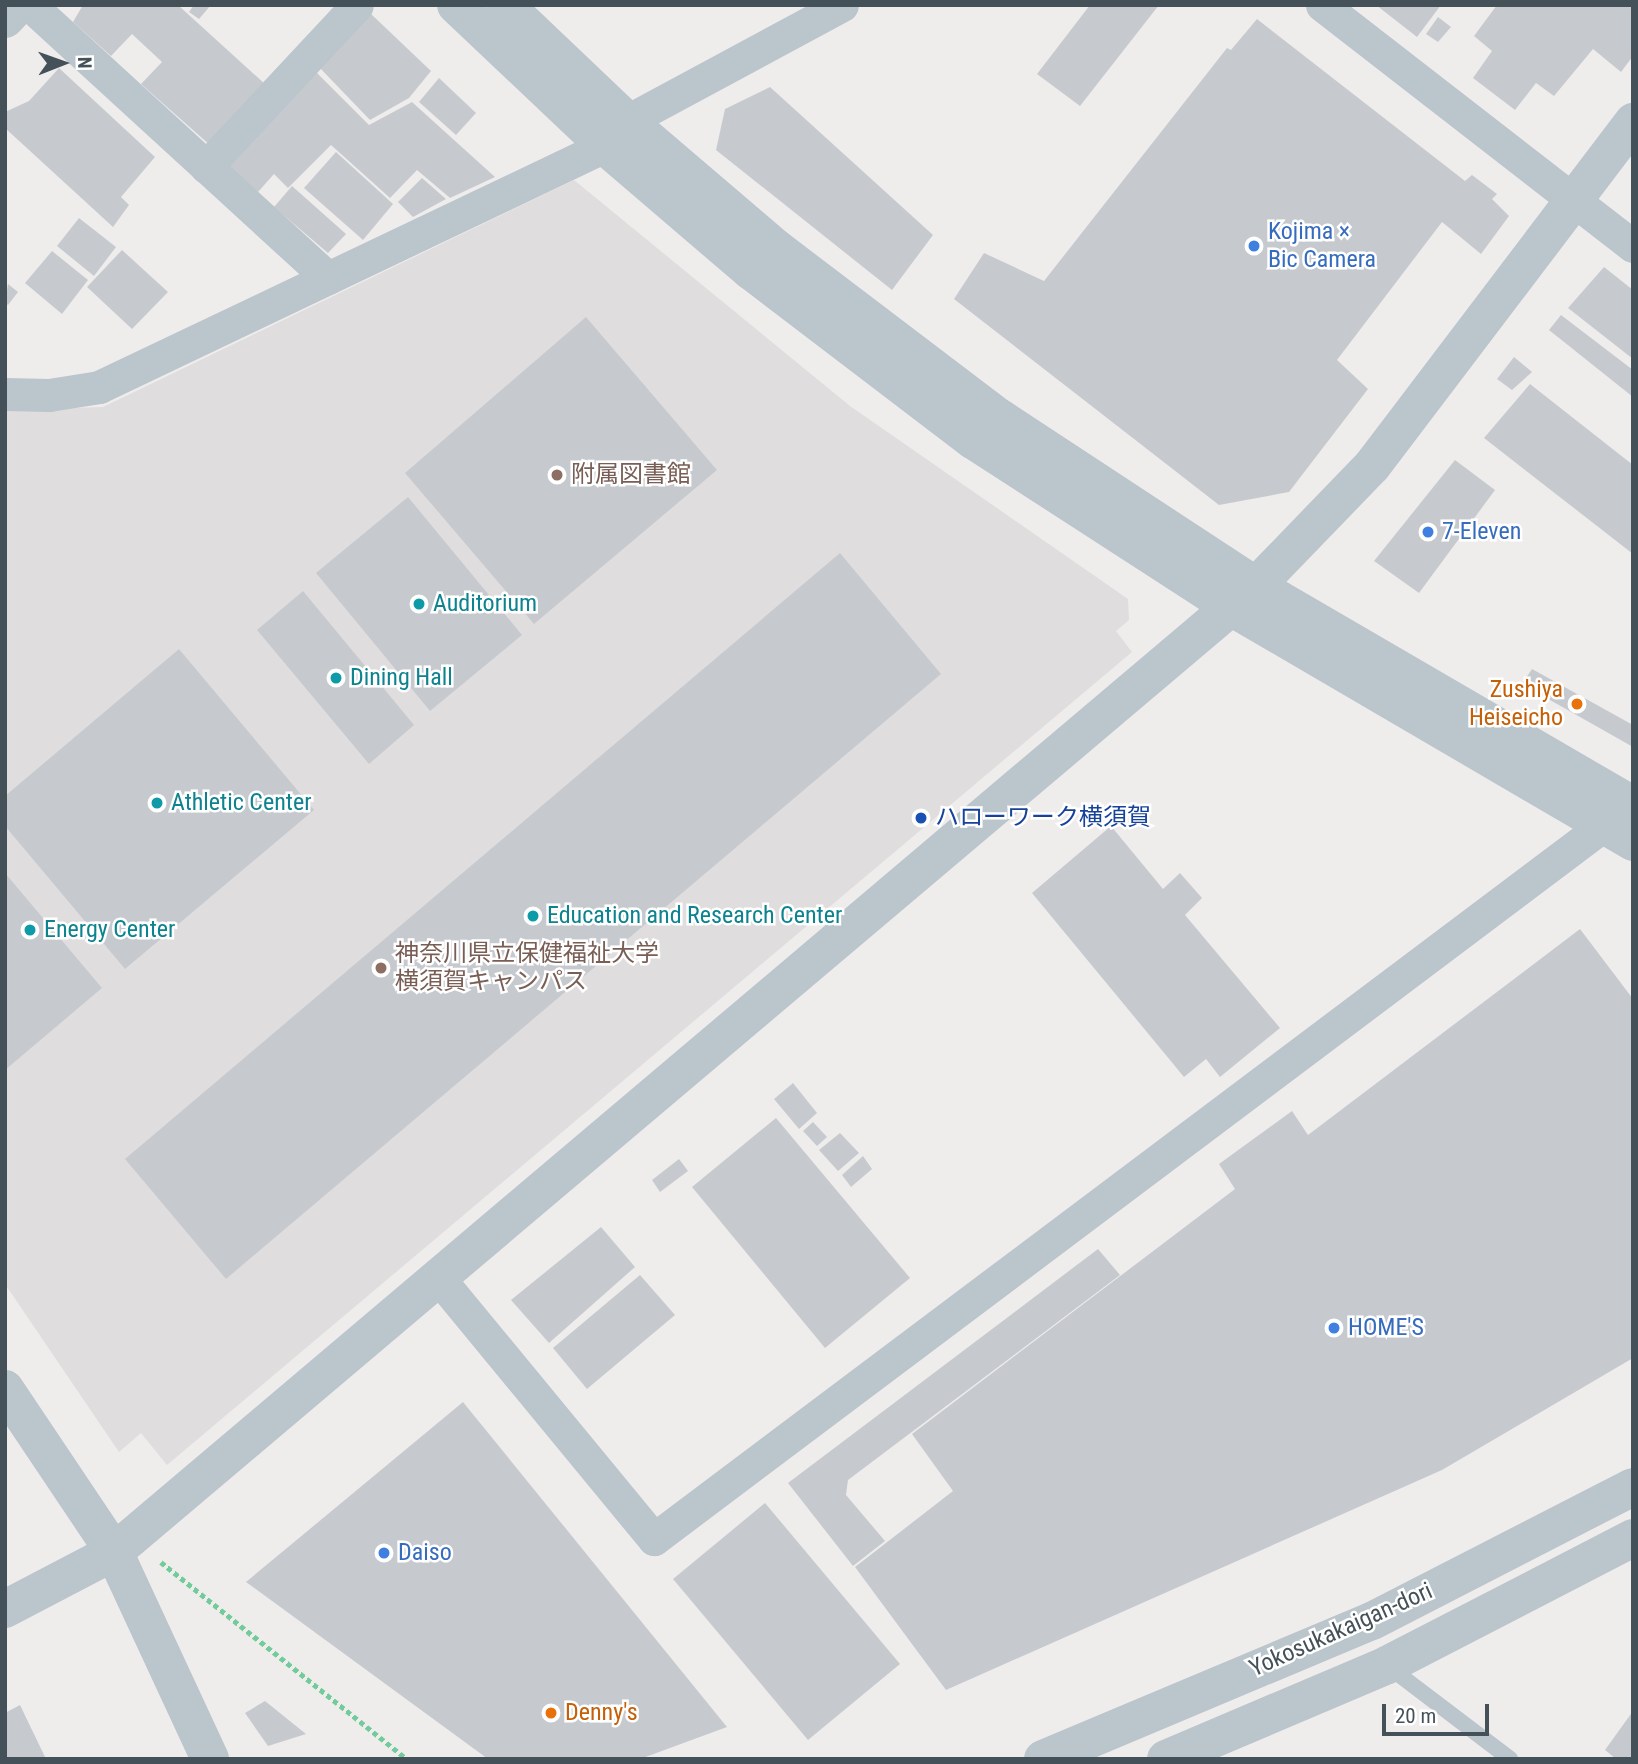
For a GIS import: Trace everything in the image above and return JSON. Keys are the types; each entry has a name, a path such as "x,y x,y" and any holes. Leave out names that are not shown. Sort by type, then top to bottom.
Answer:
{"street":[{"path":"5,19 18,5"},
{"path":"30,5 328,278"},
{"path":"206,167 357,5"},
{"path":"505,5 616,133"},
{"path":"5,394 49,395 99,387 328,278 616,133 842,5"},
{"path":"1322,5 1633,246"},
{"path":"436,1276 654,1539 1625,819 1244,596 1000,418 777,249 616,133 462,7"},
{"path":"5,1609 122,1545 436,1276 1244,596 1372,466 1572,198 1633,122"},
{"path":"5,1389 122,1545 210,1759"},
{"name":"Yokosukakaigan-dori","path":"1042,1759 1372,1621 1633,1487"},
{"name":"Yokosukakaigan-dori","path":"1166,1759 1387,1665 1633,1538"}],"lane":[{"path":"1387,1665 1510,1759"}],"path":[{"path":"122,1545 407,1759"}],"shaded area":[{"name":"神奈川県立保健福祉大学 横須賀キャンパス","path":"574,180 850,406 1128,599 1129,620 1116,631 1132,652 167,1465 141,1433 119,1452 5,1284 5,410 103,407"}],"building":[{"path":"83,5 178,5 266,85 211,146 141,84 162,62 132,34 111,56 73,22"},
{"path":"194,5 211,5 199,19 189,12"},
{"path":"1090,5 1159,5 1080,106 1037,74"},
{"path":"1376,5 1441,5 1417,37"},
{"path":"1497,5 1633,5 1633,56 1621,72 1593,49 1554,96 1536,83 1515,110 1473,78 1492,51 1474,36"},
{"path":"370,13 431,71 409,98 370,120 318,66"},
{"path":"1438,17 1451,27 1438,42 1426,34"},
{"path":"1257,19 1465,181 1472,175 1497,194 1492,199 1509,216 1481,254 1442,222 1337,360 1368,389 1289,492 1219,505 954,299 984,253 1044,281 1227,48 1231,50"},
{"path":"59,68 155,157 121,197 129,205 113,227 5,128 5,112 29,101"},
{"path":"312,68 369,125 412,102 495,177 450,198 417,170 390,198 331,145 288,188 274,174 258,192 225,166"},
{"path":"439,78 476,113 456,135 419,102"},
{"path":"770,87 933,235 892,290 716,150 725,109"},
{"path":"336,152 393,204 363,240 304,188"},
{"path":"422,178 446,199 413,217 398,202"},
{"path":"292,186 346,234 328,253 274,207"},
{"path":"79,218 116,247 94,276 57,246"},
{"path":"122,250 168,292 132,329 87,287"},
{"path":"52,251 88,280 62,314 25,283"},
{"path":"1604,267 1633,290 1633,359 1568,308"},
{"path":"8,284 18,292 8,305 5,303"},
{"path":"1561,315 1633,370 1633,397 1549,330"},
{"path":"586,317 717,470 534,624 405,473"},
{"path":"1514,357 1532,372 1512,390 1497,379"},
{"path":"1530,384 1633,465 1633,554 1484,438"},
{"path":"1455,460 1495,490 1419,593 1374,561"},
{"name":"Auditorium","path":"408,497 522,635 430,711 316,573"},
{"name":"Education and Research Center","path":"840,553 941,674 226,1279 125,1159"},
{"name":"Dining Hall","path":"303,591 414,725 369,764 257,630"},
{"name":"Athletic Center","path":"179,649 314,810 125,969 5,826 5,796"},
{"name":"Zushiya Heiseicho","path":"1532,669 1633,725 1633,747 1522,684"},
{"path":"1111,826 1163,889 1180,873 1202,898 1185,915 1280,1028 1220,1077 1206,1059 1184,1077 1032,893"},
{"name":"Energy Center","path":"5,873 102,988 5,1070"},
{"path":"1580,929 1633,999 1633,1358 1442,1470 946,1690 855,1567 953,1491 912,1434 1235,1189 1219,1164 1292,1111 1308,1135"},
{"path":"793,1083 817,1113 799,1129 774,1099"},
{"path":"776,1118 910,1278 825,1348 692,1187"},
{"path":"813,1122 827,1137 817,1146 803,1131"},
{"path":"840,1133 859,1153 838,1171 819,1150"},
{"path":"863,1156 872,1169 851,1187 842,1175"},
{"path":"679,1159 688,1171 660,1192 652,1180"},
{"path":"601,1227 635,1267 549,1343 511,1300"},
{"path":"1098,1249 1120,1275 848,1480 846,1495 885,1541 853,1566 788,1483"},
{"path":"640,1275 675,1315 587,1389 553,1348"},
{"path":"463,1402 727,1727 640,1759 488,1759 246,1582"},
{"path":"765,1503 900,1664 808,1740 673,1579"},
{"path":"265,1701 306,1734 268,1746 245,1713"},
{"path":"20,1705 46,1759 5,1759 5,1713"},
{"path":"1633,1711 1633,1759 1616,1759 1605,1750"}],"place":[{"name":"Kojima × Bic Camera","path":"1254,246"},
{"name":"附属図書館","path":"557,475"},
{"name":"7-Eleven","path":"1428,532"},
{"name":"Auditorium","path":"419,604"},
{"name":"Dining Hall","path":"336,678"},
{"name":"Zushiya Heiseicho","path":"1577,704"},
{"name":"Athletic Center","path":"157,803"},
{"name":"ハローワーク横須賀","path":"921,818"},
{"name":"Education and Research Center","path":"533,916"},
{"name":"Energy Center","path":"30,930"},
{"name":"神奈川県立保健福祉大学 横須賀キャンパス","path":"381,968"},
{"name":"HOME'S","path":"1334,1328"},
{"name":"Daiso","path":"384,1553"},
{"name":"Denny's","path":"551,1713"}]}
